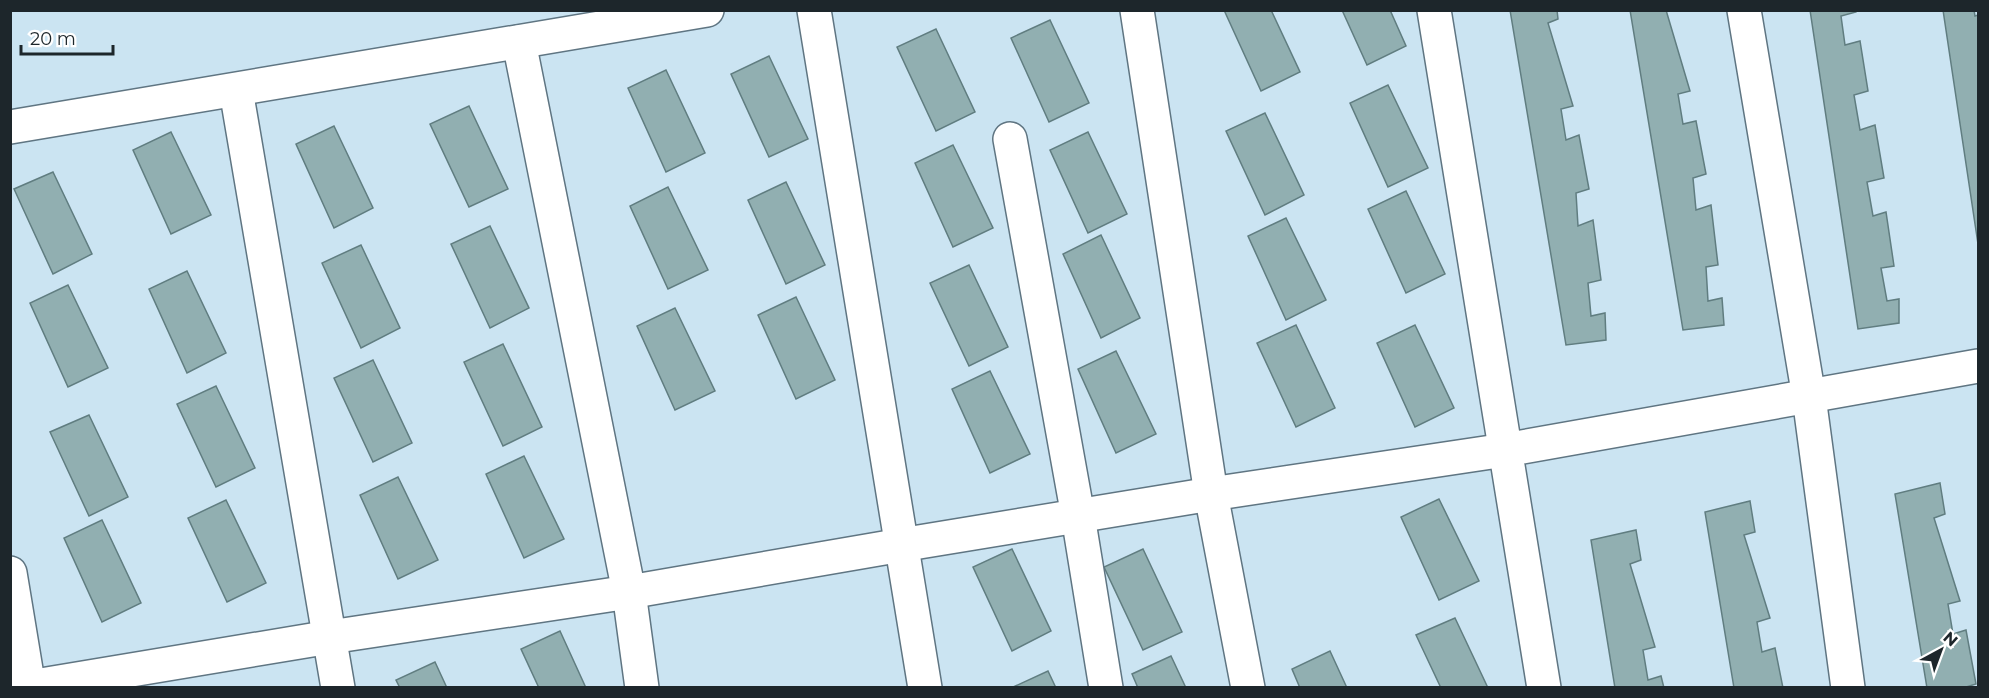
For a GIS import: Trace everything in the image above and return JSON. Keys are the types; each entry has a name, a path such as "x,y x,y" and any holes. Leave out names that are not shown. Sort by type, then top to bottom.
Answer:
{"street":[{"path":"10,127 706,10"},
{"path":"814,10 925,687"},
{"path":"1137,10 1211,494 1248,687"},
{"path":"1434,10 1544,687"},
{"path":"1744,10 1809,397 1848,687"},
{"path":"519,42 629,592 642,687"},
{"path":"236,90 338,687"},
{"path":"1010,139 1078,516 1106,687"},
{"path":"10,573 29,687 330,637 629,592 1211,494 1505,450 1978,366"}],"building":[{"path":"1224,10 1271,10 1300,72 1261,91"},
{"path":"1342,10 1390,10 1406,46 1367,65"},
{"path":"1510,10 1557,10 1558,19 1548,23 1573,106 1561,109 1566,140 1579,135 1589,189 1576,193 1578,226 1593,220 1601,280 1588,283 1591,316 1605,313 1606,340 1566,345"},
{"path":"1630,10 1666,10 1690,91 1678,94 1683,124 1696,121 1706,174 1693,178 1696,210 1711,205 1718,265 1706,267 1708,301 1722,298 1724,325 1683,330"},
{"path":"1810,10 1856,10 1856,12 1841,16 1845,45 1860,41 1868,91 1854,95 1860,130 1875,125 1884,178 1867,182 1873,216 1886,212 1894,266 1881,268 1887,301 1899,299 1899,323 1858,329"},
{"path":"1943,10 1974,10 1975,16 1978,15 1978,244"},
{"path":"1050,20 1089,103 1049,122 1011,38"},
{"path":"936,29 975,112 936,131 897,47"},
{"path":"769,56 808,139 769,157 731,74"},
{"path":"666,70 705,153 666,172 628,88"},
{"path":"1388,85 1428,168 1388,187 1350,103"},
{"path":"469,106 508,189 469,207 430,124"},
{"path":"1265,113 1304,195 1265,215 1226,131"},
{"path":"334,126 373,208 334,228 296,144"},
{"path":"171,132 211,215 171,234 133,150"},
{"path":"1088,132 1127,214 1088,233 1050,150"},
{"path":"953,145 993,228 953,247 915,163"},
{"path":"53,172 92,254 53,274 14,189"},
{"path":"786,182 825,265 786,284 748,200"},
{"path":"668,187 708,270 668,289 630,206"},
{"path":"1406,191 1445,274 1406,293 1368,209"},
{"path":"1286,218 1326,300 1286,320 1248,236"},
{"path":"490,226 529,308 490,328 451,244"},
{"path":"1101,235 1140,318 1101,338 1063,254"},
{"path":"361,245 400,328 361,348 322,263"},
{"path":"969,265 1008,347 969,366 930,283"},
{"path":"187,271 226,353 187,373 149,289"},
{"path":"68,285 108,368 68,387 30,303"},
{"path":"796,297 835,380 796,399 758,315"},
{"path":"675,308 715,391 675,410 637,326"},
{"path":"1296,325 1335,408 1296,427 1257,343"},
{"path":"1415,325 1454,408 1415,427 1377,343"},
{"path":"503,344 542,427 503,446 464,362"},
{"path":"1116,351 1156,434 1116,453 1078,369"},
{"path":"373,360 412,443 373,462 334,378"},
{"path":"990,371 1030,454 990,473 952,389"},
{"path":"216,386 255,468 216,487 177,404"},
{"path":"89,415 128,497 89,516 50,432"},
{"path":"524,456 564,539 524,558 486,474"},
{"path":"398,477 438,560 398,579 360,495"},
{"path":"1940,483 1945,514 1934,518 1960,601 1948,604 1953,634 1966,630 1976,684 1963,688 1927,688 1895,494"},
{"path":"1439,499 1479,581 1439,600 1401,517"},
{"path":"226,500 266,583 227,602 188,518"},
{"path":"1750,501 1755,532 1744,535 1770,618 1757,622 1762,652 1775,648 1783,688 1734,688 1705,512"},
{"path":"102,520 141,603 102,622 64,538"},
{"path":"1636,530 1641,560 1630,564 1655,647 1643,650 1648,680 1661,676 1664,688 1615,688 1591,540"},
{"path":"1012,549 1051,631 1012,651 973,567"},
{"path":"1143,549 1182,632 1143,650 1104,567"},
{"path":"1455,618 1488,688 1441,688 1416,635"},
{"path":"560,631 586,688 539,688 521,649"},
{"path":"1330,651 1347,688 1300,688 1292,669"},
{"path":"1171,656 1186,688 1138,688 1132,674"},
{"path":"435,662 447,688 400,688 396,680"},
{"path":"1048,671 1056,688 1011,688"}]}
